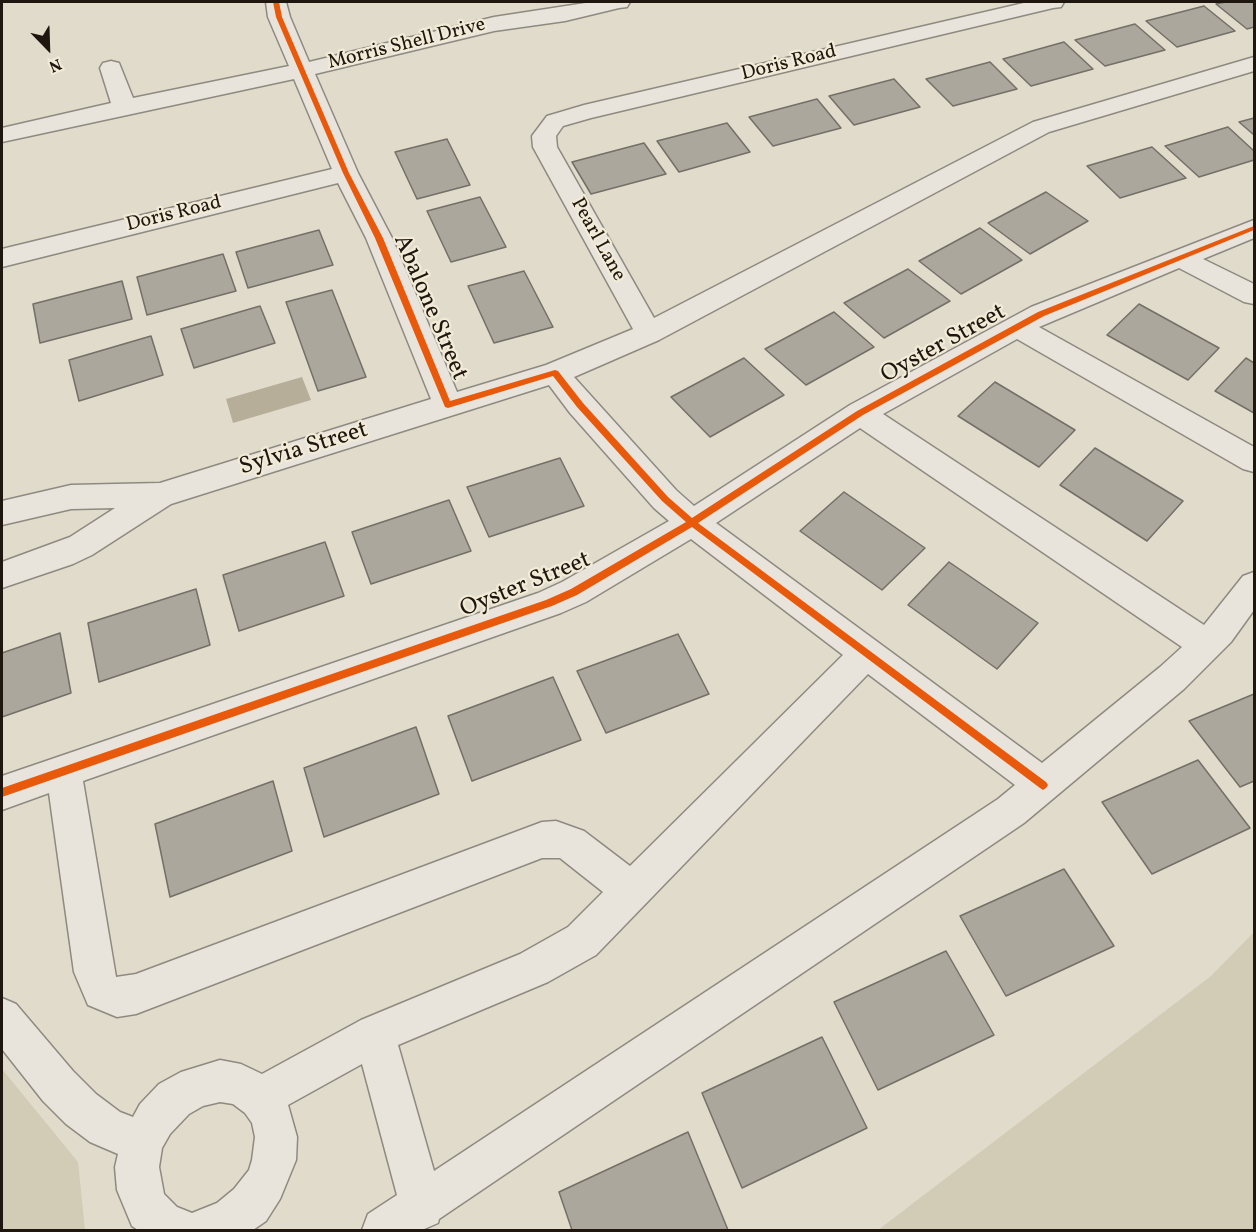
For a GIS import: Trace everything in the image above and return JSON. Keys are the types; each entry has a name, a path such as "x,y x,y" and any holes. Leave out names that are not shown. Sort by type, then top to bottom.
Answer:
{"street":[{"name":"Abalone Street","path":"276,2 279,17 346,173 379,238 448,405 555,373 650,333 1041,126 1254,64"},
{"name":"Morris Shell Drive","path":"2,135 303,70 494,24 565,14 619,2"},
{"name":"Doris Road","path":"545,147 544,136 555,121 584,112 1053,2"},
{"path":"111,68 124,107"},
{"name":"Pearl Lane","path":"545,147 650,333"},
{"name":"Doris Road","path":"2,258 346,173"},
{"name":"Oyster Street","path":"2,793 549,603 601,579 692,523 860,413 1041,314 1254,229"},
{"path":"1180,258 1254,295"},
{"path":"1017,327 1254,461"},
{"path":"555,373 580,405 650,482 692,523 1043,785"},
{"name":"Sylvia Street","path":"2,575 62,555 81,546 160,495 448,405"},
{"path":"860,413 1206,645"},
{"name":"Sylvia Street","path":"2,513 71,497 160,495"},
{"path":"384,1230 422,1207 1011,811 1172,678 1206,645 1254,586"},
{"path":"260,1098 375,1034 560,955 582,941 866,654"},
{"path":"64,772 94,972 102,991 117,997 136,994 542,840 556,839 571,844 632,891"},
{"path":"2,1018 58,1086 81,1109 105,1127 142,1143"},
{"path":"375,1034 422,1207"},
{"path":"180,1230 164,1225 148,1210 139,1190 137,1167 142,1143 155,1119 174,1099 196,1087 220,1081 241,1085 260,1098 271,1115 276,1137 274,1160 265,1184 250,1205 230,1221 204,1230"}],"shaded area":[{"path":"302,377 311,400 233,423 226,399"},
{"path":"1254,932 1254,1230 878,1230 1211,976"},
{"path":"2,1069 78,1162 85,1230 2,1230"}],"building":[{"path":"1254,2 1254,27 1247,29 1216,4"},
{"path":"1204,6 1235,31 1177,47 1146,21"},
{"path":"1135,24 1165,50 1105,66 1075,40"},
{"path":"1064,42 1093,69 1031,86 1003,59"},
{"path":"990,62 1017,89 953,106 926,79"},
{"path":"894,79 920,107 854,125 829,96"},
{"path":"817,99 841,128 773,146 749,117"},
{"path":"1254,118 1254,135 1239,122"},
{"path":"727,123 750,152 679,172 657,141"},
{"path":"1228,127 1254,151 1254,160 1199,177 1165,146"},
{"path":"447,139 470,185 417,199 395,152"},
{"path":"644,143 666,174 591,194 572,162"},
{"path":"1152,147 1186,178 1120,198 1087,166"},
{"path":"1046,192 1088,221 1030,254 988,223"},
{"path":"480,197 506,247 451,262 427,211"},
{"path":"980,228 1022,260 961,294 919,261"},
{"path":"319,230 333,265 248,288 236,252"},
{"path":"223,254 236,291 147,315 137,277"},
{"path":"908,269 950,301 884,338 844,303"},
{"path":"524,271 553,327 494,343 468,286"},
{"path":"122,281 132,319 40,343 33,304"},
{"path":"332,290 366,377 318,391 286,302"},
{"path":"1139,304 1219,348 1188,380 1107,335"},
{"path":"260,306 275,343 194,368 181,329"},
{"path":"834,312 874,347 806,385 765,349"},
{"path":"151,336 163,375 79,401 69,360"},
{"path":"744,358 784,395 710,437 671,397"},
{"path":"1246,358 1254,363 1254,413 1215,391"},
{"path":"995,382 1075,430 1039,467 958,416"},
{"path":"1095,448 1183,501 1147,541 1060,485"},
{"path":"560,458 584,506 489,537 467,487"},
{"path":"844,492 925,548 882,590 800,531"},
{"path":"449,500 471,551 371,584 352,532"},
{"path":"325,542 344,596 239,631 223,575"},
{"path":"949,562 1038,623 997,669 908,605"},
{"path":"196,589 210,645 99,682 88,623"},
{"path":"60,633 71,693 2,717 2,653"},
{"path":"678,634 709,694 606,733 577,671"},
{"path":"553,677 581,740 472,781 448,716"},
{"path":"1254,694 1254,781 1240,787 1189,721"},
{"path":"416,727 439,794 324,837 304,768"},
{"path":"1198,760 1250,828 1152,874 1102,802"},
{"path":"273,781 292,851 170,897 155,824"},
{"path":"1064,869 1114,946 1006,996 960,916"},
{"path":"946,951 994,1035 878,1090 834,1002"},
{"path":"822,1037 867,1128 742,1188 702,1093"},
{"path":"688,1132 728,1230 572,1230 559,1192"}],"cycle path":[{"path":"276,2 279,17 346,173 379,238 448,405 555,373 580,405 665,499 692,523 1043,785"},
{"path":"2,793 549,603 574,592 692,523 860,413 1041,314 1254,228"}]}
